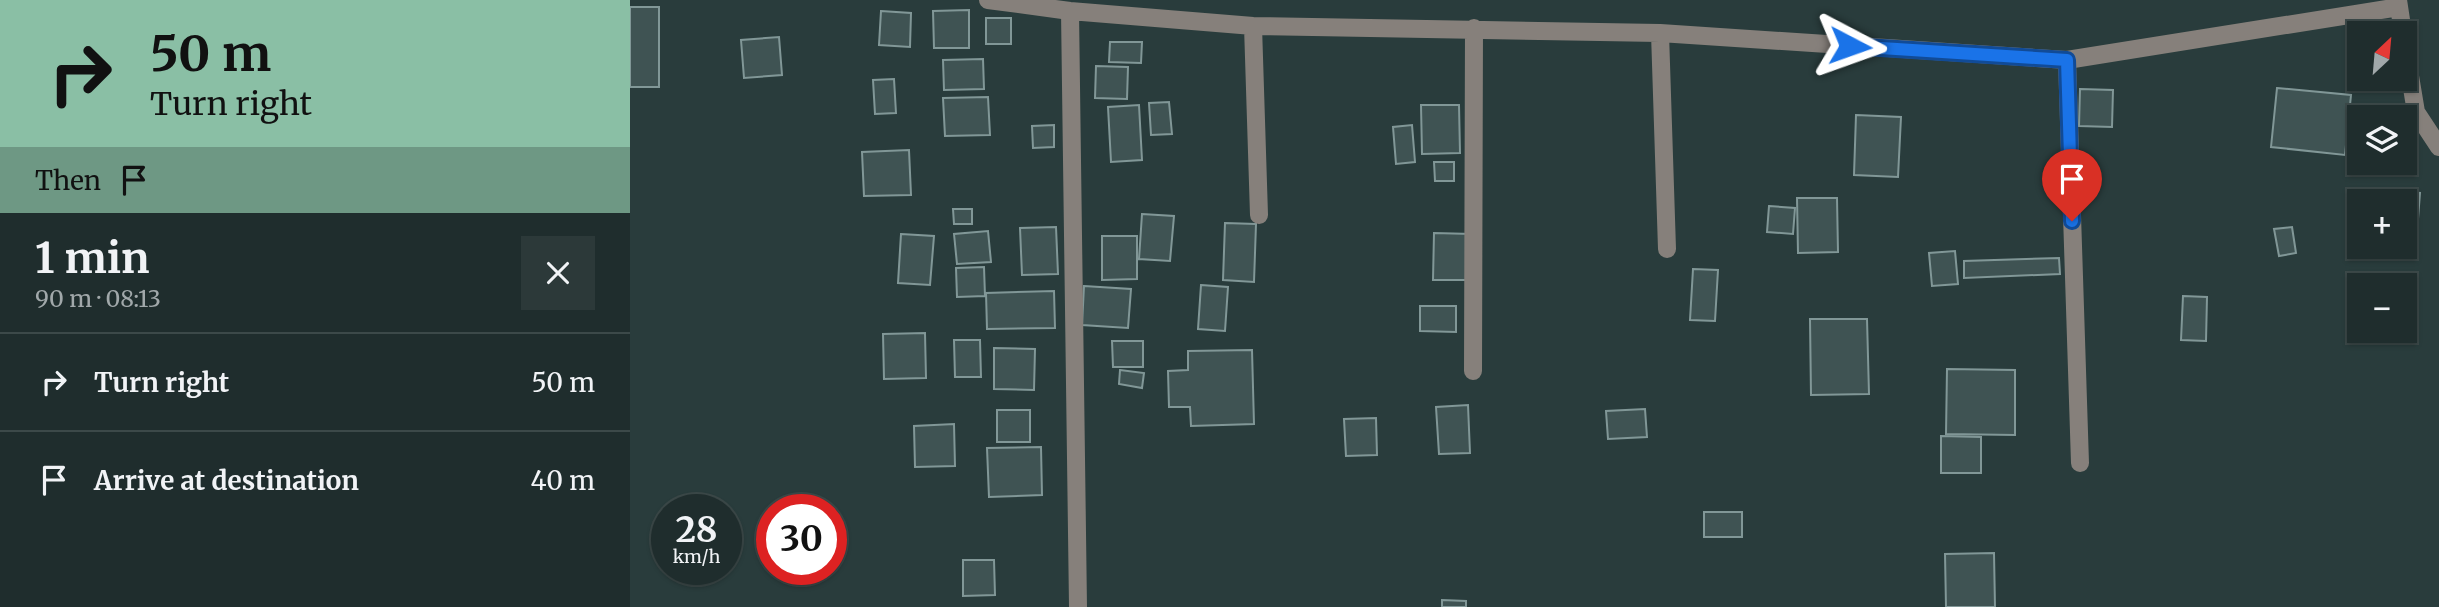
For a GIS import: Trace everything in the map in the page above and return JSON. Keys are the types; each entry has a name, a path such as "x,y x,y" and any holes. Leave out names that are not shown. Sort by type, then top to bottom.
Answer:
{"street":[{"path":"988,0 1070,11 1252,26 1660,33 2067,60 2398,3 2401,21"},
{"path":"1070,11 1078,607"},
{"path":"1252,26 1259,215"},
{"path":"1473,370 1474,28"},
{"path":"1660,33 1667,249"},
{"path":"2067,60 2080,463"},
{"path":"2412,91 2416,112 2439,147"}],"building":[{"path":"630,7 659,7 659,87 630,87"},
{"path":"969,10 969,48 934,48 933,11"},
{"path":"881,11 911,13 910,47 879,45"},
{"path":"986,18 1011,18 1011,44 986,44"},
{"path":"779,37 782,75 744,78 741,40"},
{"path":"1110,42 1142,42 1141,63 1109,62"},
{"path":"983,59 984,89 944,90 943,60"},
{"path":"1096,66 1128,67 1127,99 1095,98"},
{"path":"894,79 896,113 875,114 873,80"},
{"path":"2277,88 2351,95 2350,105 2347,105 2345,155 2271,147"},
{"path":"2080,89 2113,90 2112,127 2079,126"},
{"path":"988,97 990,135 945,136 943,98"},
{"path":"1169,102 1172,134 1151,135 1149,103"},
{"path":"1139,105 1142,160 1111,162 1108,107"},
{"path":"1421,105 1459,105 1460,153 1422,154"},
{"path":"1856,115 1901,117 1898,177 1854,175"},
{"path":"1054,125 1054,147 1033,148 1032,126"},
{"path":"1412,125 1415,162 1396,164 1393,127"},
{"path":"909,150 911,195 864,196 862,152"},
{"path":"1434,162 1454,162 1454,181 1435,181"},
{"path":"2417,193 2420,193 2417,232"},
{"path":"1797,198 1837,198 1838,252 1798,253"},
{"path":"1769,206 1795,208 1793,234 1767,232"},
{"path":"953,209 972,209 972,224 954,224"},
{"path":"1142,214 1174,216 1170,261 1139,259"},
{"path":"1225,223 1256,224 1254,282 1223,280"},
{"path":"1056,227 1058,274 1022,275 1020,228"},
{"path":"2292,227 2296,253 2279,256 2274,229"},
{"path":"988,231 991,262 957,264 954,234"},
{"path":"1434,233 1472,234 1471,280 1433,280"},
{"path":"901,234 934,236 930,285 898,283"},
{"path":"1102,236 1137,236 1137,279 1102,280"},
{"path":"1955,251 1958,284 1932,286 1929,253"},
{"path":"2059,258 2060,274 1964,278 1964,261"},
{"path":"984,267 985,296 957,297 956,268"},
{"path":"1693,269 1718,270 1715,321 1690,320"},
{"path":"1201,285 1228,287 1225,331 1198,329"},
{"path":"1084,286 1131,289 1128,328 1082,325"},
{"path":"1054,291 1055,328 987,329 986,293"},
{"path":"2183,296 2207,297 2206,341 2181,340"},
{"path":"1420,306 1456,306 1456,332 1420,331"},
{"path":"1810,319 1867,319 1869,394 1811,395"},
{"path":"925,333 926,378 884,379 883,334"},
{"path":"954,340 980,340 981,377 955,377"},
{"path":"1112,341 1143,341 1143,367 1113,367"},
{"path":"994,348 1035,349 1034,390 994,389"},
{"path":"1252,350 1254,424 1191,426 1190,407 1169,407 1168,371 1188,370 1188,351"},
{"path":"1947,369 2015,370 2015,435 1946,434"},
{"path":"1120,370 1144,373 1142,388 1119,384"},
{"path":"1468,405 1470,453 1439,454 1436,407"},
{"path":"1645,409 1647,437 1608,439 1606,411"},
{"path":"997,410 1030,410 1030,442 997,442"},
{"path":"1376,418 1377,455 1346,456 1344,419"},
{"path":"954,424 955,466 915,467 914,426"},
{"path":"1941,436 1981,437 1981,473 1941,473"},
{"path":"1041,447 1042,495 989,497 987,448"},
{"path":"1704,512 1742,512 1742,537 1704,537"},
{"path":"1994,553 1995,607 1946,607 1945,554"},
{"path":"963,560 994,560 995,595 963,596"},
{"path":"1442,600 1466,601 1466,607 1442,607"}],"route":[{"path":"1850,46 2067,60 2072,221"}]}
